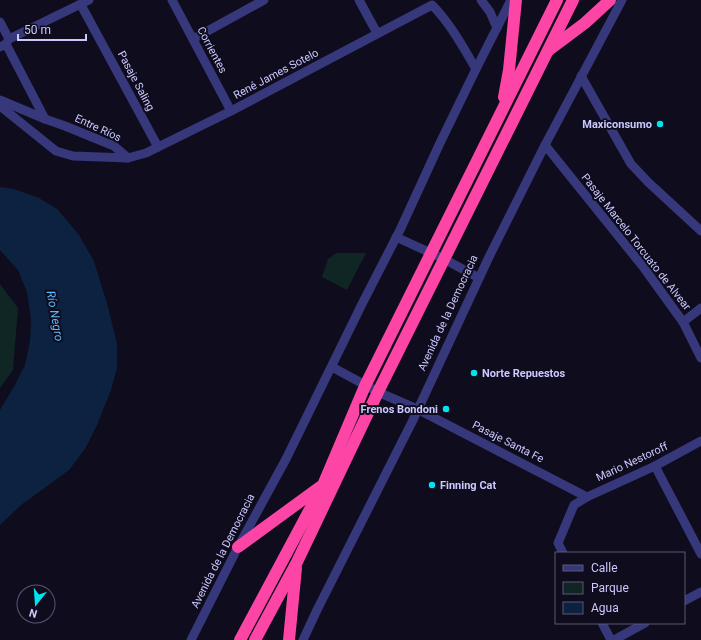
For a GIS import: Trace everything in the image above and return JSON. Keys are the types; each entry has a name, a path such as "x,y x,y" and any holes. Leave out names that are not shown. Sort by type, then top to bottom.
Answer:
{"highway":[{"path":"498,119 506,92 516,0"},
{"path":"240,640 323,485 365,386 557,0"},
{"path":"255,640 297,562 378,392 573,0"},
{"path":"547,52 585,23 610,0"},
{"path":"238,547 323,485"},
{"path":"289,640 297,562"}],"street":[{"name":"Corrientes","path":"172,0 231,111"},
{"path":"193,39 264,0"},
{"path":"359,0 377,33"},
{"path":"482,0 490,12 497,28"},
{"name":"Avenida de la Democracia","path":"192,640 238,547 286,459 332,367 476,69 511,0"},
{"name":"Avenida de la Democracia","path":"303,640 413,420 479,278 544,145 622,0"},
{"path":"5,43 85,2"},
{"name":"Pasaje Saling","path":"85,2 158,148"},
{"name":"René James Sotelo","path":"128,158 146,154 158,148 432,5 439,11 476,69"},
{"path":"0,22 5,43 45,119"},
{"path":"581,76 631,164 648,182 701,231"},
{"name":"Entre Ríos","path":"0,100 114,146 128,158"},
{"name":"Entre Ríos","path":"0,106 56,151 73,156 128,158"},
{"name":"Pasaje Marcelo Torcuato de Alvear","path":"544,145 644,268 683,322 701,358"},
{"path":"396,237 444,259 479,278"},
{"path":"683,322 701,308"},
{"name":"Pasaje Santa Fe","path":"332,367 365,386 417,409 587,496"},
{"name":"Mario Nestoroff","path":"562,552 558,543 574,505 587,496 655,466 701,441"},
{"path":"655,466 701,554"},
{"path":"685,600 701,592"},
{"path":"603,624 612,640 643,624"}],"green space":[{"path":"336,253 366,253 347,290 322,277 328,259"},
{"path":"0,284 18,308 13,370 0,388"}],"water":[{"name":"Río Negro","path":"0,187 14,189 39,198 57,209 79,235 94,261 108,307 117,344 117,368 111,390 97,425 85,449 69,470 21,505 0,525 0,410 25,365 30,341 31,319 27,292 18,270 0,250"}],"place":[{"name":"Maxiconsumo","path":"660,124"},
{"name":"Norte Repuestos","path":"474,373"},
{"name":"Frenos Bondoni","path":"446,409"},
{"name":"Finning Cat","path":"432,485"}]}
